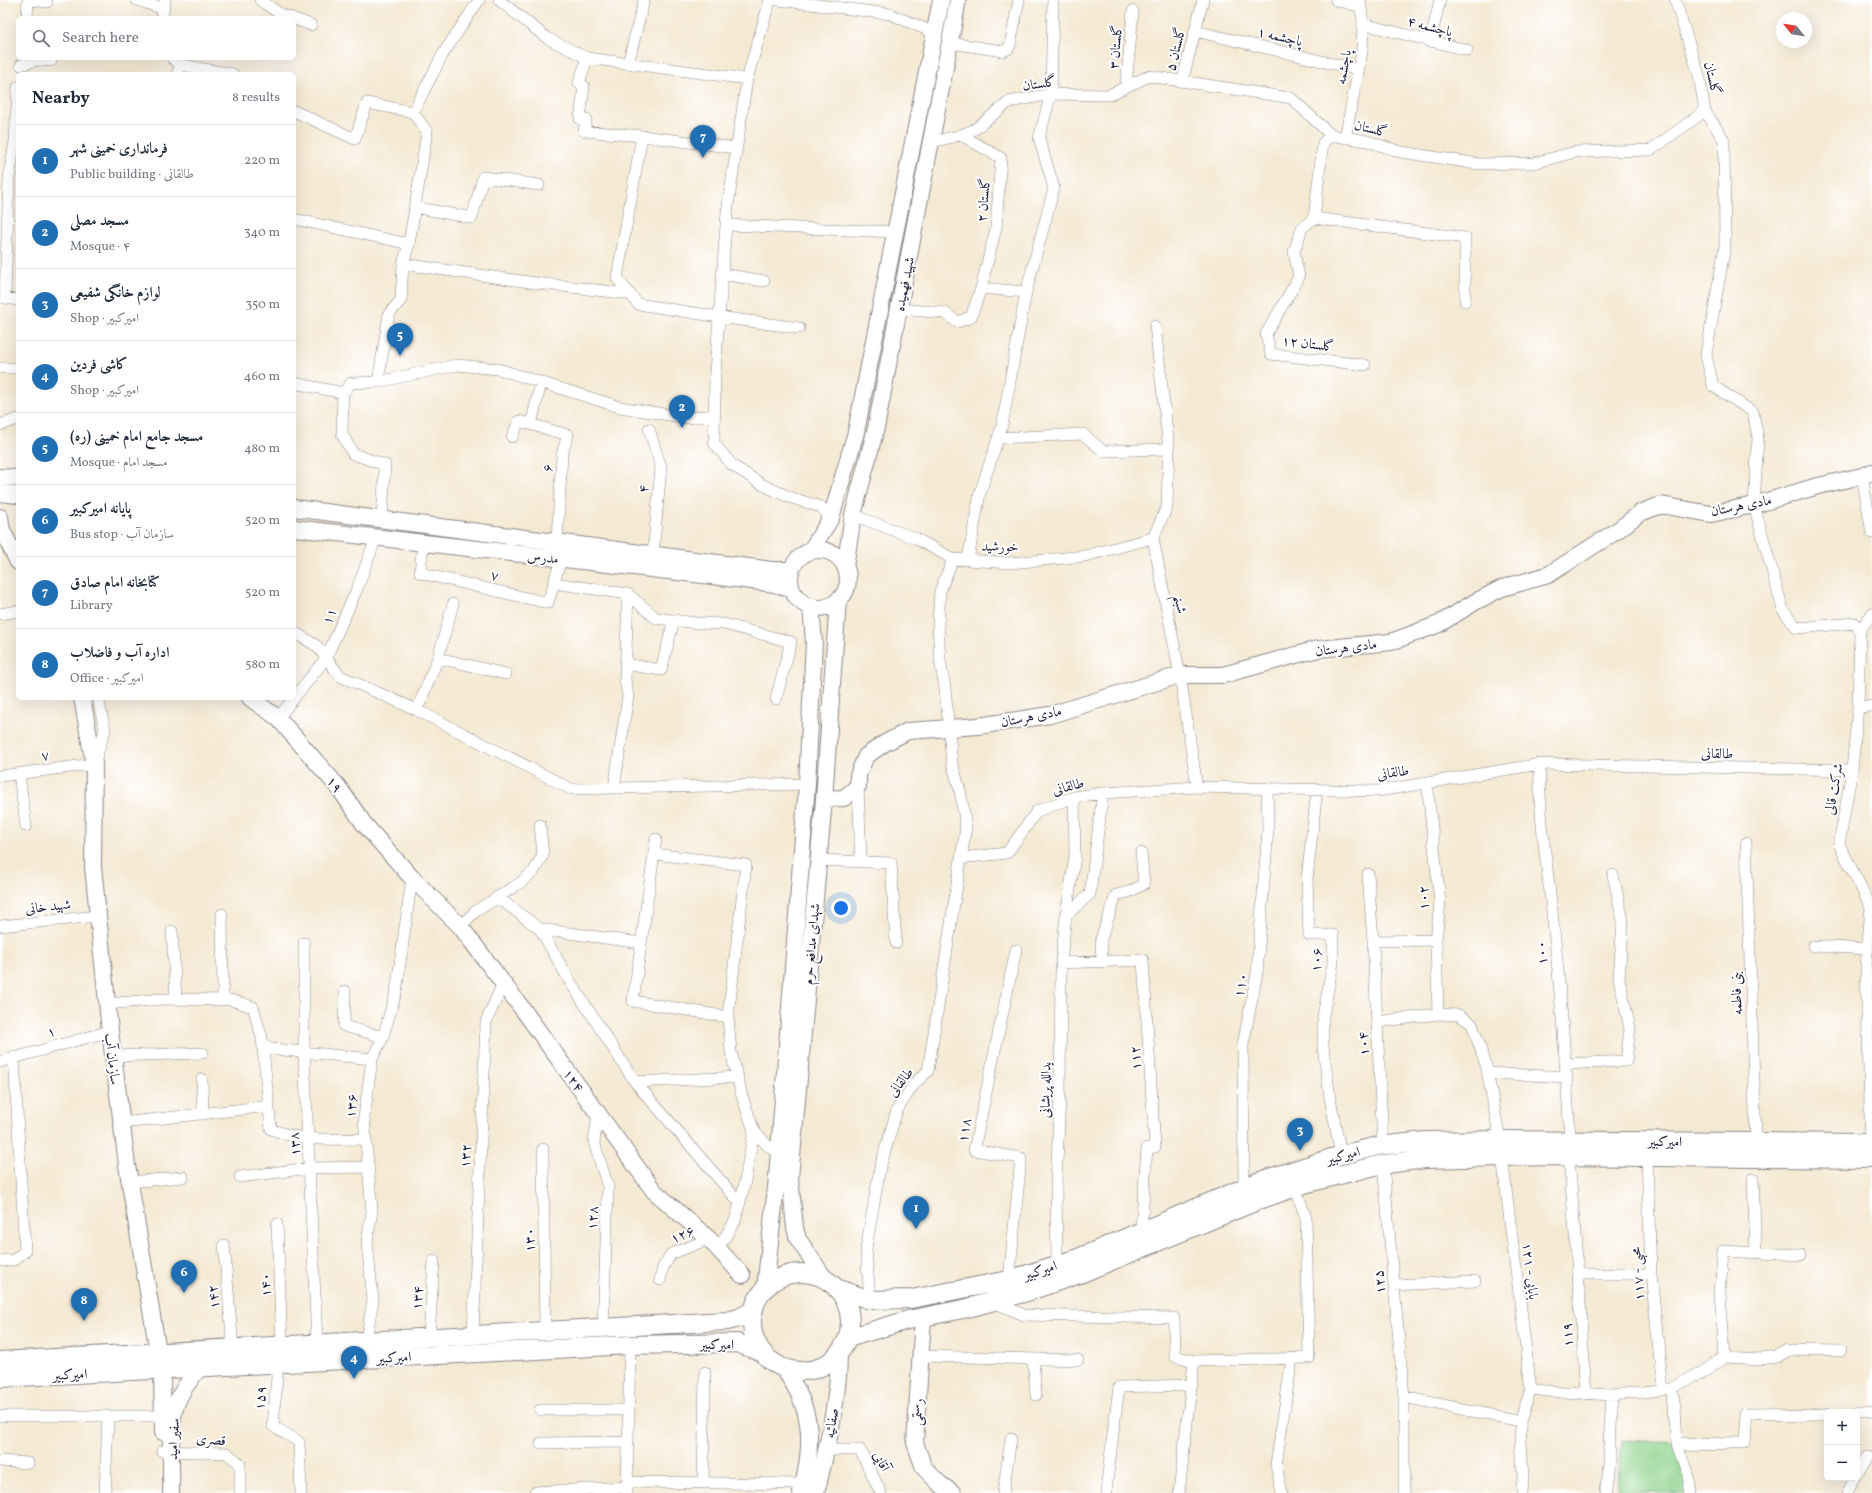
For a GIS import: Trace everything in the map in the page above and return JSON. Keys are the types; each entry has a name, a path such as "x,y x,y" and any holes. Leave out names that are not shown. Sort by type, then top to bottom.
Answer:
{"main road":[{"name":"شهید فهمیده","path":"812,550 831,518 856,432 941,0"},
{"name":"شهید فهمیده","path":"845,567 853,515 865,476 900,308 958,0"},
{"path":"870,362 878,368 888,366"},
{"path":"865,387 873,383 878,384 883,391"},
{"name":"مادی هرستان","path":"858,786 858,775 866,756 885,742 908,731 978,726 1050,715 1180,675 1223,675 1318,649 1391,642 1439,624 1475,602 1502,588 1548,575 1618,530 1640,513 1661,505 1711,514 1754,505 1818,486 1867,474"},
{"path":"0,477 16,478"},
{"path":"0,493 16,495"},
{"name":"مدرس","path":"296,508 772,570 791,570"},
{"path":"312,511 312,530"},
{"path":"0,517 2,530 16,558"},
{"name":"مدرس","path":"296,528 759,582 791,589"},
{"path":"812,550 828,551 841,560 845,567 848,576 844,593 830,606 820,608 811,607 799,600 791,589 789,580 791,570 795,561 802,554 812,550"},
{"name":"شهدای مدافع حرم","path":"765,1289 784,1177 818,860 824,799 838,600"},
{"name":"شهدای مدافع حرم","path":"811,607 814,642 807,784 779,1154 794,1228 798,1239 832,1284"},
{"name":"سازمان آب","path":"82,700 94,764 93,867 110,1031 130,1182 158,1352"},
{"name":"۱۹","path":"253,700 278,718 339,788 364,824 412,878"},
{"path":"824,799 844,798 858,786"},
{"name":"۱۲۴","path":"412,878 460,926 654,1191 713,1245 742,1275"},
{"name":"امیرکبیر","path":"843,1345 924,1317 992,1302 1082,1273 1154,1232 1260,1181 1341,1155 1383,1146 1426,1141 1501,1148 1570,1148 1756,1142 1872,1148"},
{"name":"امیرکبیر","path":"832,1284 870,1300 911,1299 1009,1280 1154,1232 1340,1174 1383,1164 1501,1148"},
{"name":"امیرکبیر","path":"1570,1148 1646,1157 1872,1148"},
{"path":"808,1273 832,1284 846,1300 850,1312 850,1330 843,1345 833,1360 818,1368 801,1371 783,1368 772,1361 762,1352 752,1328 754,1310 765,1289 776,1280 791,1274 808,1273"},
{"name":"امیرکبیر","path":"0,1361 727,1321 739,1318 754,1310"},
{"name":"رستمی","path":"924,1317 915,1443 924,1468 940,1484 953,1493"},
{"path":"551,1330 560,1348"},
{"name":"امیرکبیر","path":"0,1378 630,1345 737,1343 762,1352"},
{"name":"صفائیه","path":"807,1490 827,1450 843,1345"},
{"name":"سفیر امید","path":"161,1493 173,1415 180,1395 189,1380 200,1368"},
{"name":"صفائیه","path":"783,1368 801,1398 808,1417 810,1443 807,1490"},
{"name":"سفیر امید","path":"162,1370 163,1416 171,1493"}],"street":[{"path":"27,16 30,0 47,2"},
{"path":"137,0 164,9"},
{"path":"260,0 280,14 286,16"},
{"path":"413,112 443,54 479,0"},
{"path":"499,0 547,38 587,58 747,79"},
{"path":"628,64 644,0"},
{"path":"770,0 747,79 726,225 715,372 714,443 732,465 762,485 790,497 821,507 831,518"},
{"path":"778,0 890,14 935,32"},
{"path":"951,43 1003,51 1008,49 1019,0"},
{"path":"968,560 980,493 1002,426 1026,292 1054,188 1039,138 1051,94 1053,0"},
{"name":"گلستان ۵","path":"1182,82 1203,0"},
{"path":"1336,0 1361,3"},
{"path":"1430,42 1440,0"},
{"name":"گلستان","path":"932,142 961,135 974,129 1009,102 1051,94 1109,95 1149,76 1291,98 1331,135 1366,141 1401,152 1479,164 1534,163 1575,152 1650,150 1705,111 1699,75 1674,0"},
{"name":"پاچشمه","path":"1345,138 1362,52 1363,24 1361,3"},
{"name":"گلستان ۳","path":"1126,86 1133,11"},
{"path":"296,19 311,25"},
{"name":"پاچشمه ۴","path":"1363,24 1466,50"},
{"name":"پاچشمه ۱","path":"1195,31 1358,70"},
{"path":"587,58 579,83 584,86 580,119 586,119 584,131 642,136 736,148"},
{"path":"20,66 37,60 51,61"},
{"path":"176,66 231,72"},
{"path":"296,112 355,139 367,103 413,112 427,132 409,244 403,264 401,300 389,314 378,382"},
{"path":"1705,111 1724,140 1725,246 1706,355 1713,386 1753,412 1758,438 1754,505 1783,610 1797,628 1854,623 1860,630 1872,614"},
{"path":"16,130 13,197 5,298 16,300"},
{"name":"گلستان ۲","path":"961,135 1001,158 996,228 981,288"},
{"path":"1331,135 1323,143 1314,218 1465,238 1465,301"},
{"path":"642,136 617,278 638,304 799,328"},
{"path":"414,207 472,218 483,177 540,185"},
{"name":"گلستان ۱۲","path":"1314,218 1302,228 1294,252 1299,277 1266,334 1271,354 1365,365"},
{"path":"296,219 409,244"},
{"path":"726,225 896,232"},
{"path":"403,264 536,283 630,294"},
{"path":"722,274 764,281"},
{"path":"900,308 945,313 957,322 972,317 981,288 1026,292"},
{"path":"1152,538 1167,508 1169,449 1154,326"},
{"path":"382,520 385,465 353,454 342,434 343,393 351,383 378,382 457,365 498,369 620,407 688,418 715,414"},
{"path":"0,368 16,368"},
{"path":"296,383 343,393"},
{"path":"531,424 541,383"},
{"path":"0,425 16,420"},
{"name":"۶","path":"512,437 519,421 568,434 562,454 557,542"},
{"name":"۴","path":"649,429 661,467 653,554"},
{"path":"998,438 1083,434 1103,451 1169,449"},
{"path":"1867,474 1872,533"},
{"name":"خورشید","path":"853,515 917,539 953,559 1010,563 1085,556 1152,538"},
{"name":"۱۱","path":"296,696 326,658 357,589 376,538"},
{"name":"شبنم","path":"1152,538 1180,675 1197,787"},
{"name":"۷","path":"423,543 420,572 548,603 561,560"},
{"name":"طالقانی","path":"870,1300 866,1249 880,1168 897,1110 914,1084 928,1071 966,827 960,790 952,763 950,728 940,660 938,624 940,591 953,559"},
{"path":"554,583 628,594 656,618 696,623 724,624 791,642 776,699"},
{"path":"614,788 628,696 625,680 625,664 628,594"},
{"path":"417,710 438,658 453,604"},
{"path":"0,614 16,611"},
{"path":"625,664 660,670 674,620"},
{"name":"شرکت قالی","path":"1860,630 1858,707 1852,770 1839,844 1871,906 1867,949 1869,971 1872,1148"},
{"path":"296,633 317,646 340,676 417,710 571,789 807,784"},
{"path":"438,658 506,674"},
{"name":"سازمان آب","path":"94,764 105,730 98,700"},
{"name":"۱۱","path":"278,718 292,700"},
{"path":"1858,707 1872,706"},
{"name":"۷","path":"0,776 94,764"},
{"name":"طالقانی","path":"961,858 1007,853 1037,811 1074,797 1103,793 1197,787 1378,790 1540,764 1852,770"},
{"name":"۱۰۰","path":"1540,764 1539,795 1553,921 1566,1064 1570,1148"},
{"path":"19,774 26,826"},
{"name":"۱۰۲","path":"1427,782 1440,902 1436,940 1438,1014"},
{"path":"858,786 861,861"},
{"name":"۱۱۰","path":"1244,1188 1243,1045 1257,973 1268,828 1267,788"},
{"name":"۱۰۶","path":"1317,790 1307,879 1309,935 1333,935 1333,963 1323,1016 1323,1047 1330,1098 1341,1155"},
{"path":"1066,915 1090,894 1103,793"},
{"name":"یدالله پریشانی","path":"1057,1265 1056,1184 1060,1097 1061,963 1066,915 1075,856 1074,797"},
{"path":"460,926 476,910 520,883 534,871 543,855 540,826"},
{"path":"656,839 633,1001 728,1017"},
{"name":"بنی فاطمه","path":"1746,842 1756,1142"},
{"path":"1102,961 1100,939 1116,896 1129,892 1144,884 1142,853"},
{"path":"654,854 746,865 728,1017 731,1052 754,1131 767,1145 779,1154"},
{"path":"818,860 891,863 896,943"},
{"name":"۱۰۴","path":"1368,874 1373,941 1383,1146"},
{"path":"1566,1064 1626,1061 1630,1029 1620,978 1622,921 1613,875"},
{"name":"۱۳۶","path":"366,1340 373,1300 367,1242 372,1211 367,1167 364,1118 372,1059 383,1037 396,992 412,878"},
{"path":"497,897 540,929 571,983 635,1082 740,1203"},
{"path":"222,914 223,1000"},
{"name":"شهید خانی","path":"0,926 98,916"},
{"path":"540,929 641,943"},
{"path":"172,931 176,999"},
{"path":"1373,941 1436,940"},
{"name":"۱۳۸","path":"304,943 304,1052 317,1343"},
{"path":"1813,946 1867,949"},
{"name":"۱۱۸","path":"1009,1280 1021,1158 974,1150 1016,950"},
{"name":"۱۱۲","path":"1061,963 1143,960 1155,1147 1147,1148 1154,1232"},
{"name":"۱۳۲","path":"473,1335 486,1022 503,983"},
{"path":"345,991 344,1026 383,1037"},
{"path":"107,1004 176,999 231,1000 253,1007 262,1038 271,1129 285,1135 308,1138 365,1139"},
{"path":"1377,1022 1438,1014 1459,1015 1472,1024 1488,1073 1501,1148"},
{"name":"۱","path":"0,1062 110,1031"},
{"path":"263,1048 372,1059"},
{"path":"113,1056 203,1053"},
{"path":"0,1261 14,1260 25,1251 14,1057"},
{"path":"1488,1073 1567,1077"},
{"path":"635,1082 738,1077"},
{"path":"202,1079 203,1114"},
{"path":"122,1122 269,1106"},
{"name":"۱۲۸","path":"598,1113 594,1142 608,1187 603,1327"},
{"path":"713,1245 735,1221 744,1186 754,1131"},
{"name":"بابایی - ۱۲۱","path":"1501,1148 1531,1390"},
{"name":"۱۱۹","path":"1570,1148 1586,1394"},
{"name":"۱۳۰","path":"543,1149 551,1330"},
{"name":"محبی - ۱۱۷","path":"1646,1157 1651,1274 1676,1443 1692,1493"},
{"name":"۱۲۵","path":"1383,1164 1404,1397 1404,1493"},
{"path":"240,1177 310,1168 367,1167"},
{"path":"130,1182 183,1177"},
{"path":"1753,1178 1756,1253"},
{"path":"992,1302 1024,1315 1174,1318 1175,1356 1194,1360 1309,1358 1306,1218 1295,1187"},
{"name":"۱۴۰","path":"277,1224 282,1345"},
{"name":"۱۴۲","path":"224,1245 233,1348"},
{"name":"۱۲۶","path":"660,1280 663,1267 671,1254 713,1245"},
{"path":"1725,1357 1720,1294 1723,1251 1801,1255"},
{"name":"۱۳۴","path":"430,1337 434,1261"},
{"path":"1578,1274 1651,1274"},
{"path":"1394,1286 1475,1281"},
{"path":"627,1487 630,1345"},
{"path":"1522,1493 1523,1477 1520,1421 1531,1390 1612,1395 1668,1389 1725,1357 1760,1359 1777,1357 1789,1350 1840,1351"},
{"path":"921,1356 1078,1360"},
{"path":"1282,1493 1276,1465 1292,1358"},
{"path":"1033,1359 1036,1395"},
{"path":"1180,1493 1194,1360"},
{"name":"۱۵۹","path":"278,1364 273,1426 299,1442 300,1493"},
{"path":"703,1483 706,1372"},
{"path":"1107,1493 1118,1387 1192,1385"},
{"path":"1606,1493 1612,1395"},
{"path":"1404,1397 1520,1421"},
{"path":"540,1410 628,1410"},
{"path":"1860,1413 1872,1413"},
{"path":"1676,1443 1742,1444 1744,1415 1824,1414"},
{"path":"0,1416 163,1416"},
{"path":"105,1493 108,1416"},
{"path":"1003,1493 1011,1438"},
{"path":"541,1443 628,1442"},
{"name":"آقایی","path":"827,1450 860,1450 881,1493"},
{"name":"قصری","path":"167,1451 227,1453 240,1464 240,1493"},
{"path":"1860,1473 1869,1457"},
{"path":"0,1461 28,1463"},
{"path":"1848,1493 1855,1481"},
{"path":"535,1492 703,1483 807,1490"}],"green space":[{"path":"1622,1440 1676,1443 1692,1493 1617,1493"}],"place":[{"name":"کتابخانه امام صادق","path":"703,158"},
{"name":"مسجد جامع امام خمینی (ره)","path":"400,356"},
{"name":"مسجد مصلی","path":"682,428"},
{"name":"لوازم خانگی شفیعی","path":"1300,1151"},
{"name":"فرمانداری خمینی شهر","path":"916,1229"},
{"name":"پایانه امیرکبیر","path":"184,1293"},
{"name":"اداره آب و فاضلاب","path":"84,1321"},
{"name":"کاشی فردین","path":"354,1379"}]}
